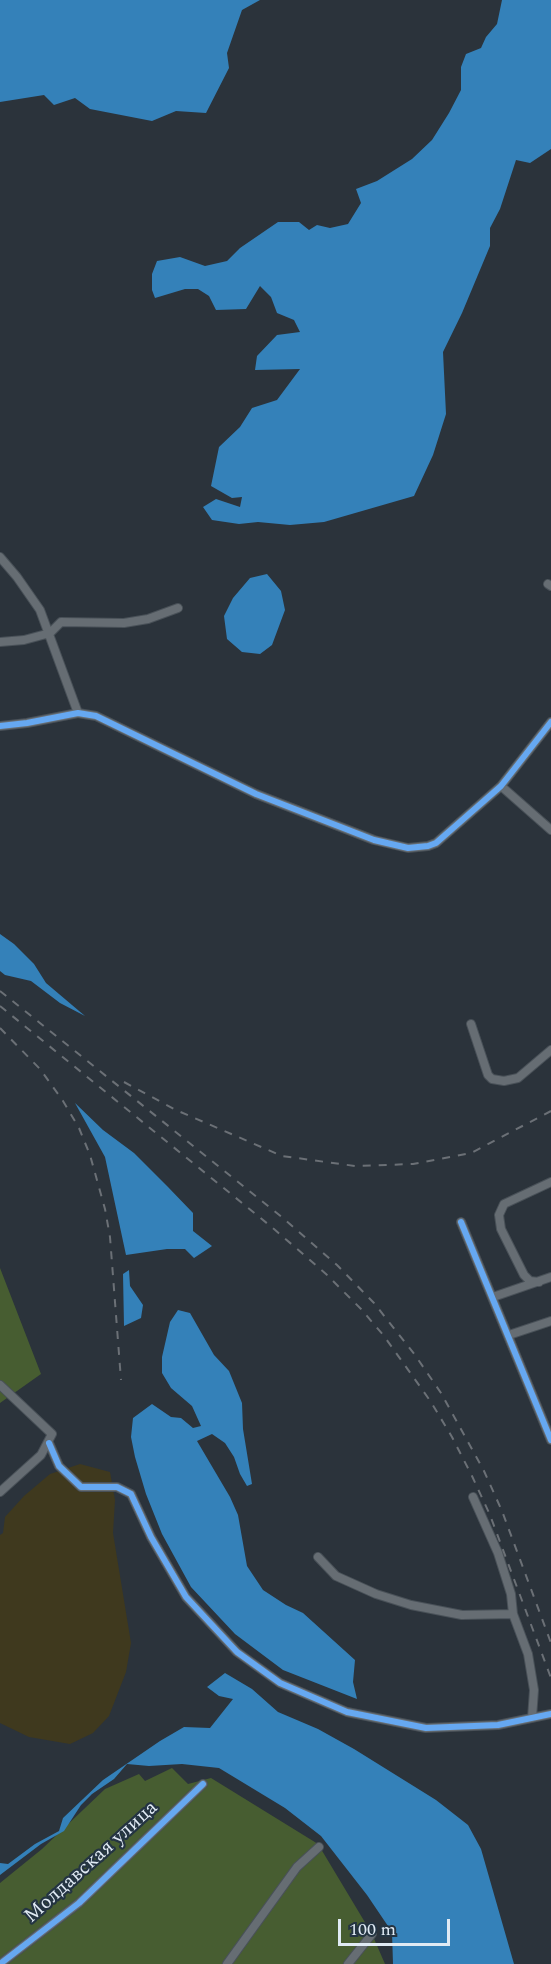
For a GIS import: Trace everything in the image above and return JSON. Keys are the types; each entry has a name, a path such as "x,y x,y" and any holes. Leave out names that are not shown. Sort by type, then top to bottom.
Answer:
{"street":[{"path":"0,557 40,610 78,713"},
{"path":"0,642 24,640 50,633 61,622 124,623 148,619 178,608"},
{"path":"0,726 78,713 96,716 256,794 374,840 408,848 436,843 501,786 551,722"},
{"path":"501,786 551,830"},
{"path":"471,1024 488,1075 492,1079 504,1082 519,1078 551,1050"},
{"path":"539,1282 530,1281 524,1275 501,1229 499,1215 504,1204 551,1182"},
{"path":"461,1222 551,1440"},
{"path":"493,1297 551,1277"},
{"path":"509,1335 550,1325"},
{"path":"0,1386 52,1434 42,1455 0,1492"},
{"path":"49,1443 59,1466 81,1487 117,1487 131,1494 151,1537 186,1597 237,1652 280,1683 347,1712 426,1728 498,1725 551,1714"},
{"path":"473,1497 498,1553 511,1594 513,1614 528,1654 534,1690 532,1718"},
{"path":"318,1557 336,1576 376,1594 411,1605 462,1615 513,1614"},
{"name":"Молдавская улица","path":"0,1964 79,1903 203,1784"},
{"path":"227,1964 297,1867 319,1847"},
{"path":"348,1964 372,1934"}],"green space":[{"path":"0,1268 41,1374 0,1403"},
{"path":"172,1768 188,1784 211,1778 318,1844 372,1934 385,1964 0,1964 0,1883 42,1849 105,1789 139,1774 145,1781"}],"sand":[{"path":"80,1464 110,1472 115,1500 113,1533 131,1643 126,1672 109,1716 93,1733 70,1744 29,1737 0,1723 0,1535 3,1533 5,1517 24,1496 50,1474"}],"water":[{"path":"0,0 260,0 242,10 227,53 229,68 206,113 176,111 152,121 90,109 75,98 54,105 44,95 0,102"},
{"path":"502,0 551,0 551,149 530,163 516,160 500,209 490,228 490,246 443,352 446,414 433,455 414,496 324,522 290,525 258,522 239,524 212,520 203,507 216,499 240,507 242,497 232,498 211,486 219,447 240,427 252,408 277,400 300,369 255,370 257,356 277,335 300,332 294,320 277,313 271,297 260,286 246,309 216,310 209,296 198,289 185,289 155,298 152,290 152,274 157,261 180,257 205,266 227,261 240,248 278,222 299,222 309,230 317,225 330,228 348,224 361,203 356,189 377,181 412,159 432,140 461,90 461,67 466,54 481,48 486,37 497,24"},
{"path":"267,574 281,591 285,610 272,645 260,654 242,652 227,639 224,616 233,598 250,578"},
{"path":"0,934 34,964 46,983 85,1016 60,1003 31,981 5,975 0,971"},
{"path":"75,1103 103,1130 134,1153 193,1213 193,1231 212,1246 194,1258 185,1249 167,1249 126,1255 105,1157"},
{"path":"129,1270 130,1286 143,1305 141,1318 124,1326 123,1274"},
{"path":"178,1310 190,1313 214,1355 229,1371 242,1403 243,1429 252,1484 247,1486 225,1443 212,1434 197,1441 238,1515 247,1566 263,1590 303,1613 355,1660 353,1682 357,1699 283,1670 235,1634 191,1587 162,1534 146,1494 131,1437 133,1418 152,1404 171,1417 181,1418 193,1428 201,1426 192,1406 171,1388 162,1373 162,1357 170,1322"},
{"path":"225,1673 252,1689 278,1712 318,1729 354,1749 436,1800 468,1825 481,1849 514,1964 393,1964 392,1932 367,1895 321,1836 285,1808 219,1768 182,1764 149,1766 127,1764 114,1779 92,1794 81,1805 64,1831 41,1844 0,1875 0,1863 8,1864 35,1844 59,1831 63,1818 103,1780 160,1741 184,1727 210,1728 233,1699 219,1696 207,1687"}],"railway":[{"path":"0,991 283,1218 337,1265 374,1303 415,1355 441,1393 484,1471 502,1511 551,1643"},
{"path":"0,1006 274,1229 326,1274 384,1336 431,1402 472,1476 490,1515 551,1678"},
{"path":"0,1028 40,1069 63,1101 79,1128 90,1155 110,1237 121,1380"},
{"path":"124,1082 176,1110 282,1156 355,1166 413,1164 471,1153 551,1111"}],"cycle path":[{"path":"0,726 78,713 96,716 256,794 374,840 408,848 436,843 501,786 551,722"},
{"path":"461,1222 551,1440"},
{"path":"49,1443 59,1466 81,1487 117,1487 131,1494 151,1537 186,1597 237,1652 280,1683 347,1712 426,1728 498,1725 551,1714"},
{"path":"0,1964 79,1903 203,1784"}]}
